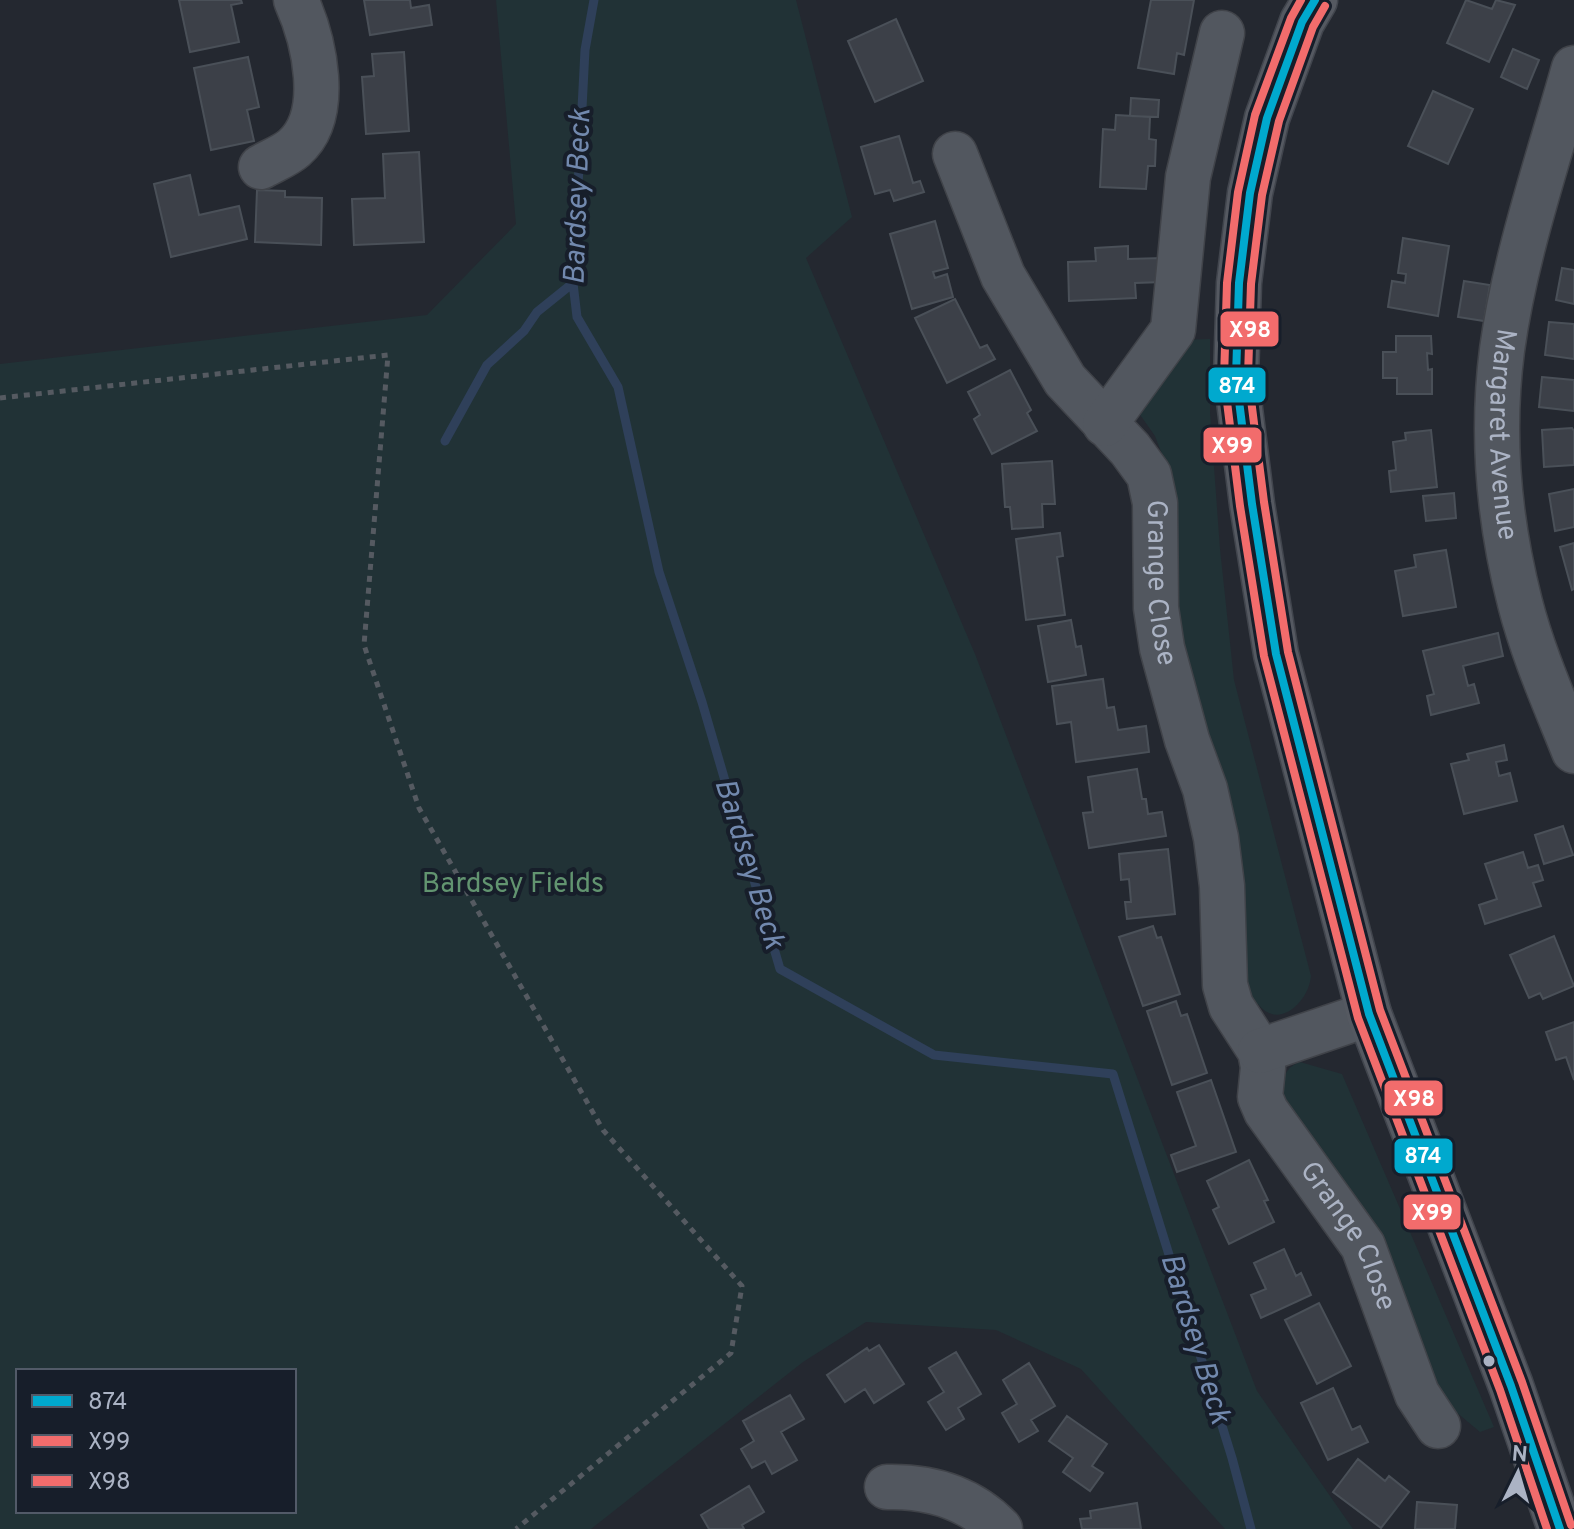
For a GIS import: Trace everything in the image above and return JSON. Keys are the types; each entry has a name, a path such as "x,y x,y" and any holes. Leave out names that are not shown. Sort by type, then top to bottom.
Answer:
{"main road":[{"path":"1315,0 1302,22 1267,118 1250,193 1239,283 1236,377 1276,654 1369,1014 1511,1386 1560,1529"}],"street":[{"path":"261,167 294,148 311,124 316,95 313,50 296,0"},
{"path":"1105,424 1173,330 1188,177 1222,33"},
{"name":"Margaret Avenue","path":"1574,68 1510,301 1497,403 1500,493 1509,557 1537,656 1574,751"},
{"name":"Grange Close","path":"955,154 1003,276 1065,380 1130,449 1149,475 1155,503 1156,608 1162,648 1187,740 1205,789 1216,838 1222,886 1225,985 1231,1006 1260,1051 1263,1067 1260,1097 1266,1111 1363,1246 1417,1394 1438,1426"},
{"path":"1260,1051 1369,1014"},
{"path":"887,1487 935,1490 957,1498 978,1510 1000,1529"}],"path":[{"path":"0,398 388,355 364,645 419,808 603,1130 742,1286 731,1353 516,1529"}],"green space":[{"name":"Bardsey Fields","path":"496,0 796,0 852,217 806,258 975,654 1257,1391 1353,1529 1225,1529 1081,1369 996,1330 866,1322 803,1362 591,1529 0,1529 0,364 427,315 516,224"},
{"path":"1210,339 1210,412 1234,680 1311,976 1299,1003 1292,1010 1275,1015 1258,1004 1250,1007 1181,678 1165,462 1155,436 1136,409 1185,340"},
{"path":"1300,1062 1342,1074 1494,1427 1480,1432 1455,1411 1438,1389 1282,1111 1285,1076"}],"building":[{"path":"179,0 241,0 242,3 231,5 239,42 190,52"},
{"path":"364,0 410,0 411,8 429,5 432,25 370,35"},
{"path":"1151,0 1194,0 1184,55 1177,53 1174,74 1138,68"},
{"path":"1466,0 1492,9 1496,0 1515,5 1489,62 1447,43"},
{"path":"896,19 923,81 875,102 848,41"},
{"path":"1513,49 1539,60 1527,89 1501,77"},
{"path":"404,52 409,131 366,134 362,77 374,76 372,54"},
{"path":"248,57 259,107 247,110 254,141 211,150 194,68"},
{"path":"1433,91 1473,109 1448,164 1408,146"},
{"path":"1131,98 1159,100 1158,117 1130,116"},
{"path":"1116,115 1150,117 1149,139 1156,140 1155,166 1148,166 1146,189 1100,187 1103,129 1115,130"},
{"path":"899,136 913,183 920,181 924,192 894,201 890,190 875,194 861,147"},
{"path":"419,152 424,242 354,245 352,199 385,198 383,154"},
{"path":"190,175 199,215 239,206 247,239 171,257 154,184"},
{"path":"257,190 285,191 285,197 322,198 321,245 255,242"},
{"path":"935,221 948,268 933,272 935,278 947,274 953,297 912,309 890,234"},
{"path":"1403,238 1449,246 1438,316 1388,307 1392,281 1405,283 1406,274 1398,273"},
{"path":"1128,246 1128,259 1162,258 1163,282 1135,283 1136,298 1069,301 1068,262 1096,261 1095,248"},
{"path":"1562,268 1574,270 1574,304 1556,300"},
{"path":"1464,281 1490,285 1484,321 1458,317"},
{"path":"955,299 980,348 987,345 995,359 947,383 915,318"},
{"path":"1549,322 1574,324 1574,359 1545,355"},
{"path":"1396,336 1431,336 1432,354 1427,353 1428,370 1432,369 1432,394 1397,394 1397,378 1383,378 1383,352 1396,352"},
{"path":"1010,370 1031,410 1027,413 1037,431 992,454 974,419 980,415 968,392"},
{"path":"1542,377 1574,380 1574,411 1539,407"},
{"path":"1572,428 1574,465 1544,467 1542,430"},
{"path":"1431,430 1437,487 1391,492 1389,471 1396,470 1393,442 1406,440 1405,433"},
{"path":"1052,461 1055,504 1042,504 1043,527 1012,529 1010,507 1005,507 1002,464"},
{"path":"1574,489 1574,527 1555,531 1549,494"},
{"path":"1454,493 1456,518 1426,521 1423,496"},
{"path":"1060,533 1063,556 1057,557 1065,615 1026,620 1016,539"},
{"path":"1574,543 1574,589 1572,590 1560,547"},
{"path":"1446,550 1456,607 1403,616 1395,571 1416,567 1414,555"},
{"path":"1071,620 1076,647 1081,646 1086,675 1048,682 1038,626"},
{"path":"1498,633 1503,656 1463,666 1468,686 1474,684 1479,703 1431,715 1427,696 1434,694 1423,651"},
{"path":"1103,679 1107,708 1114,707 1118,730 1146,726 1149,752 1076,762 1071,722 1057,724 1052,686"},
{"path":"1504,745 1507,760 1496,762 1499,776 1510,773 1517,801 1464,814 1451,764 1469,760 1467,754"},
{"path":"1137,769 1148,814 1162,812 1166,836 1089,848 1083,813 1093,812 1088,777"},
{"path":"1563,826 1573,855 1544,864 1535,835"},
{"path":"1168,849 1175,914 1127,919 1125,902 1131,902 1129,879 1121,880 1119,854"},
{"path":"1523,852 1528,868 1538,865 1543,880 1533,883 1541,906 1485,924 1479,905 1497,899 1485,864"},
{"path":"1153,926 1157,938 1161,937 1180,994 1143,1006 1119,937"},
{"path":"1554,936 1574,986 1543,999 1540,993 1529,998 1510,955"},
{"path":"1176,1001 1181,1016 1187,1014 1207,1073 1172,1085 1147,1011"},
{"path":"1574,1022 1574,1080 1566,1057 1556,1060 1546,1032"},
{"path":"1211,1080 1236,1152 1177,1172 1171,1155 1196,1146 1177,1092"},
{"path":"1249,1160 1268,1200 1264,1201 1274,1222 1229,1244 1213,1210 1219,1207 1207,1181"},
{"path":"1284,1249 1296,1276 1301,1273 1311,1295 1261,1318 1251,1295 1266,1289 1254,1263"},
{"path":"1319,1303 1351,1366 1317,1384 1285,1320"},
{"path":"879,1345 904,1384 874,1403 865,1389 845,1402 827,1375 867,1348 869,1351"},
{"path":"956,1352 981,1394 958,1408 964,1419 946,1430 928,1402 944,1392 929,1368"},
{"path":"1029,1363 1055,1406 1031,1420 1038,1431 1019,1442 1002,1413 1017,1404 1003,1380"},
{"path":"1333,1388 1352,1430 1360,1426 1368,1442 1328,1460 1301,1403"},
{"path":"790,1395 804,1419 781,1432 797,1460 772,1474 765,1461 752,1468 741,1449 754,1441 743,1421"},
{"path":"1067,1416 1107,1444 1092,1466 1103,1473 1090,1491 1063,1472 1073,1458 1049,1441"},
{"path":"1358,1459 1385,1481 1389,1476 1409,1492 1381,1528 1333,1492"},
{"path":"749,1486 764,1512 742,1525 744,1529 709,1529 701,1515"},
{"path":"1417,1502 1457,1505 1455,1529 1415,1529"},
{"path":"1137,1503 1141,1529 1082,1529 1080,1519 1091,1518 1090,1511"}],"waterway":[{"name":"Bardsey Beck","path":"594,0 585,50 573,283 577,317 618,387 659,572 702,702 780,969 934,1055 1113,1074 1232,1458 1251,1529"},
{"path":"445,441 487,365 524,331 537,312 573,283"}],"transit line":[{"name":"X99","path":"1301,0 1291,18 1255,115 1238,192 1227,283 1224,378 1264,656 1358,1018 1500,1390 1547,1529"},
{"name":"874","path":"1315,0 1302,22 1267,118 1250,193 1239,283 1236,377 1276,654 1369,1014 1511,1386 1560,1529"},
{"name":"X98","path":"1325,6 1313,27 1279,121 1262,195 1251,284 1248,376 1288,652 1380,1010 1522,1382 1571,1525"}]}
